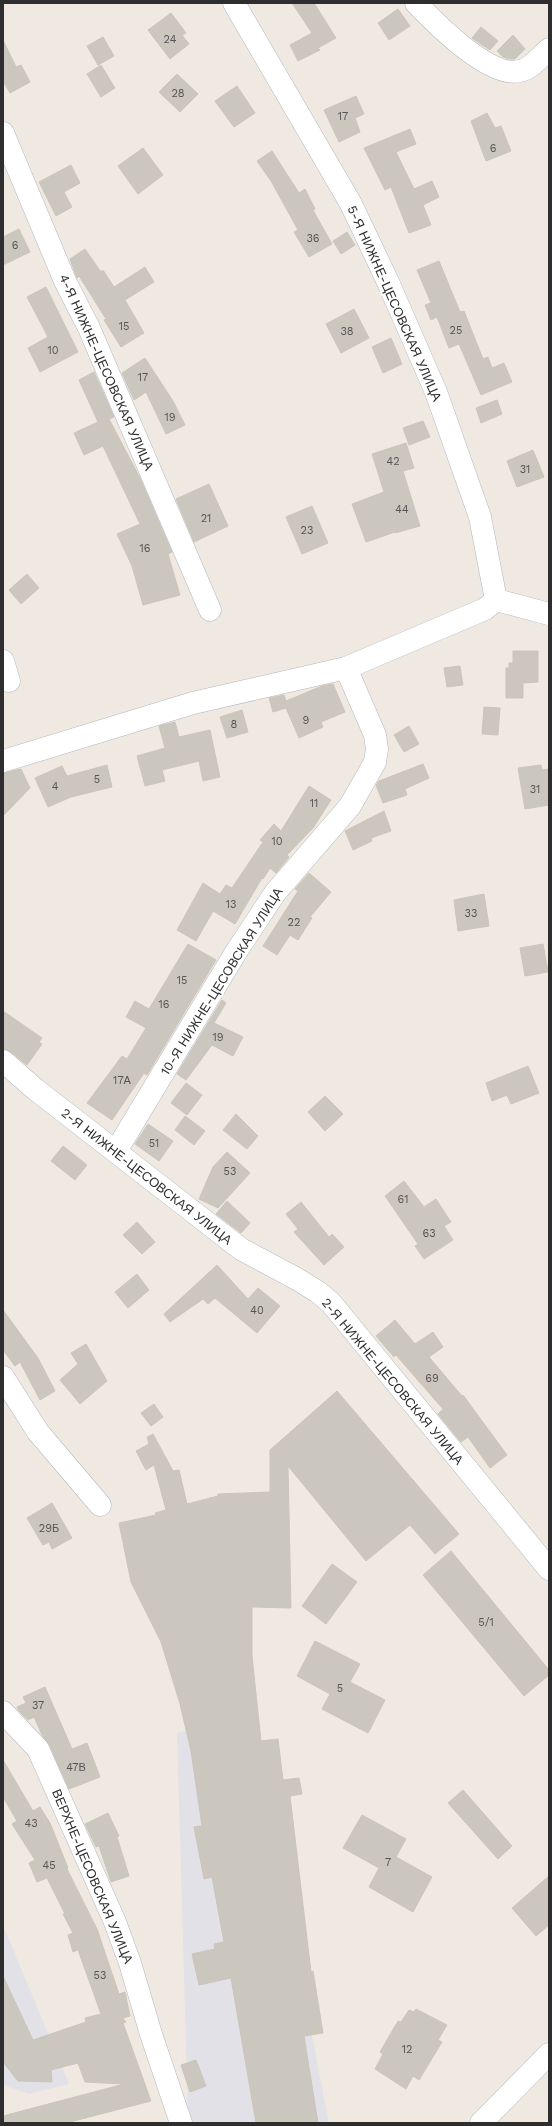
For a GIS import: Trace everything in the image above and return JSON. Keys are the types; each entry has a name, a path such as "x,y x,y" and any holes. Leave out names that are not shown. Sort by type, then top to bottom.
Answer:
{"street":[{"name":"5-Я НИЖНЕ-ЦЕСОВСКАЯ УЛИЦА","path":"234,3 350,204 388,282 436,392 476,507 496,600"},
{"path":"416,3 478,59 499,70 511,72 523,71 549,49"},
{"name":"4-Я НИЖНЕ-ЦЕСОВСКАЯ УЛИЦА","path":"3,133 65,281 93,335 210,610"},
{"path":"3,761 193,703 346,668 485,609 496,600 549,614"},
{"name":"10-Я НИЖНЕ-ЦЕСОВСКАЯ УЛИЦА","path":"116,1151 233,958 275,893 350,806 375,762 377,749 375,735 346,668"},
{"name":"2-Я НИЖНЕ-ЦЕСОВСКАЯ УЛИЦА","path":"3,1061 35,1089 241,1249 303,1283 331,1303 549,1569"},
{"path":"3,1377 38,1432 100,1505"},
{"name":"ВЕРХНЕ-ЦЕСОВСКАЯ УЛИЦА","path":"3,1712 38,1749 112,1915 130,1963 151,2034 181,2123"},
{"path":"481,2123 549,2054"}],"shaded area":[{"path":"249,1714 329,2123 191,2123 188,2115 177,1733"},
{"path":"3,1925 69,2084 29,2094 3,2085"}],"building":[{"path":"292,3 314,3 336,38 318,48 320,50 298,61 290,45 312,33"},
{"path":"398,9 410,26 389,40 378,23"},
{"path":"171,13 186,33 182,35 189,44 170,59 148,30"},
{"path":"481,27 498,41 490,50 472,38"},
{"path":"513,35 525,49 515,59 510,59 503,57 497,51"},
{"path":"103,37 114,56 98,65 87,46"},
{"path":"3,40 16,67 21,65 30,82 10,93 3,81"},
{"path":"101,65 115,88 101,97 87,74"},
{"path":"177,74 198,94 180,112 159,92"},
{"path":"237,86 255,113 234,127 215,101"},
{"path":"356,96 364,114 355,118 360,132 339,142 324,110"},
{"path":"487,113 495,128 501,126 511,151 486,161 471,121"},
{"path":"410,129 416,144 396,152 414,189 432,181 439,197 423,205 431,225 409,233 391,187 385,190 364,148"},
{"path":"143,148 163,175 138,194 118,166"},
{"path":"272,151 299,193 305,189 315,209 313,210 332,244 309,257 294,232 298,230 271,181 257,161"},
{"path":"71,165 80,183 64,192 72,207 56,216 39,182"},
{"path":"19,229 30,252 3,265 3,237"},
{"path":"347,232 355,245 341,254 333,241"},
{"path":"85,249 101,272 103,270 114,287 145,267 154,282 125,300 144,333 121,347 104,320 106,319 79,276 77,278 70,259"},
{"path":"439,261 460,312 464,311 483,359 488,357 492,368 504,363 512,382 481,395 459,344 449,348 437,317 431,320 425,305 431,303 417,270"},
{"path":"46,287 78,352 40,372 28,348 48,337 27,297"},
{"path":"354,309 369,338 341,353 326,324"},
{"path":"391,338 402,364 383,373 372,347"},
{"path":"145,358 173,401 185,425 166,434 146,392 134,400 122,373"},
{"path":"94,372 114,417 109,419 140,478 172,552 168,554 180,595 143,605 132,566 117,534 140,524 103,446 84,455 74,433 98,422 79,380"},
{"path":"497,400 502,414 481,423 476,408"},
{"path":"423,421 430,437 409,445 403,428"},
{"path":"406,443 414,468 403,471 420,526 395,532 366,542 352,504 384,492 372,454"},
{"path":"533,450 544,477 517,487 507,461"},
{"path":"209,484 228,526 194,542 176,499"},
{"path":"312,506 328,543 302,554 286,517"},
{"path":"27,574 39,588 21,604 9,590"},
{"path":"513,651 538,651 538,682 523,683 523,698 506,698 506,668 509,668 509,663 513,663"},
{"path":"460,666 463,685 447,687 444,668"},
{"path":"333,684 345,712 321,722 323,727 299,738 286,708 273,712 269,698 284,695 286,701 322,686"},
{"path":"484,707 500,708 498,735 482,734"},
{"path":"242,710 248,732 227,738 220,717"},
{"path":"175,722 179,737 210,730 220,777 203,781 199,761 162,770 165,781 145,786 137,756 165,748 159,726"},
{"path":"409,726 419,744 404,752 394,735"},
{"path":"423,764 429,778 405,789 407,795 383,803 376,785 379,781"},
{"path":"107,765 112,787 71,797 48,807 35,778 62,766 67,776"},
{"path":"541,765 542,770 549,769 549,805 525,809 518,768"},
{"path":"21,769 30,788 3,816 3,773"},
{"path":"309,786 331,800 313,828 287,855 289,857 276,873 270,868 263,879 262,878 235,924 213,911 196,941 177,930 203,883 220,894 226,885 232,888 263,842 260,840 274,824 281,831"},
{"path":"384,811 391,831 371,838 372,841 353,850 345,831"},
{"path":"309,873 331,892 310,917 312,918 298,940 290,935 277,955 263,946 298,891 295,889"},
{"path":"484,894 489,926 458,931 454,900"},
{"path":"188,944 216,960 147,1075 144,1073 112,1120 87,1103 122,1056 127,1059 146,1028 126,1017 135,1001 149,1009"},
{"path":"543,944 548,972 525,976 520,948"},
{"path":"222,1000 226,1003 214,1023 243,1037 233,1056 212,1045 186,1080 177,1074"},
{"path":"3,1011 42,1038 39,1042 42,1044 27,1065 11,1052 3,1049"},
{"path":"528,1066 539,1093 511,1104 507,1095 492,1101 486,1083"},
{"path":"186,1083 202,1095 187,1115 171,1103"},
{"path":"325,1096 343,1114 325,1131 308,1112"},
{"path":"236,1114 258,1136 247,1149 223,1130"},
{"path":"185,1116 205,1131 194,1145 175,1130"},
{"path":"148,1124 173,1141 159,1161 135,1144"},
{"path":"63,1146 87,1165 75,1180 51,1161"},
{"path":"227,1152 250,1173 218,1208 199,1199 213,1167"},
{"path":"404,1181 424,1207 436,1199 451,1222 444,1226 453,1240 424,1259 415,1246 418,1244 385,1196"},
{"path":"227,1201 250,1223 241,1233 216,1214"},
{"path":"301,1202 329,1237 332,1234 344,1247 324,1265 294,1232 298,1229 286,1214"},
{"path":"137,1222 155,1242 142,1254 123,1235"},
{"path":"217,1265 248,1299 258,1288 280,1306 257,1333 215,1298 208,1304 203,1299 170,1322 164,1314"},
{"path":"137,1274 149,1290 128,1308 115,1292"},
{"path":"3,1310 38,1358 55,1391 40,1400 20,1362 15,1366 3,1350"},
{"path":"395,1320 415,1344 433,1332 443,1347 429,1357 462,1396 463,1395 507,1455 490,1468 468,1437 461,1442 438,1414 443,1409 396,1355 394,1357 376,1336"},
{"path":"86,1344 107,1381 80,1404 60,1380 78,1364 71,1353"},
{"path":"337,1391 459,1534 435,1554 410,1525 366,1561 288,1466 291,1608 252,1607 252,1656 261,1741 278,1739 283,1780 299,1778 302,1794 290,1796 311,1972 313,1971 323,2033 304,2036 318,2123 256,2123 231,1978 199,1985 192,1954 215,1949 214,1944 224,1942 212,1877 204,1879 194,1827 202,1826 191,1751 180,1704 161,1642 131,1582 119,1523 156,1515 155,1513 166,1510 154,1465 146,1470 136,1451 149,1444 147,1437 153,1434 173,1471 179,1470 187,1504 218,1496 218,1494 270,1492 270,1450"},
{"path":"154,1404 163,1417 151,1426 141,1413"},
{"path":"52,1503 72,1538 52,1549 49,1542 43,1545 27,1518"},
{"path":"451,1551 549,1670 549,1675 524,1696 423,1575"},
{"path":"332,1564 357,1582 326,1624 302,1606"},
{"path":"315,1641 360,1664 350,1682 385,1700 368,1733 322,1709 330,1694 297,1676"},
{"path":"45,1687 72,1749 87,1743 100,1777 69,1789 49,1744 42,1735 34,1717 28,1720 19,1711 17,1707 26,1703 23,1697"},
{"path":"3,1760 33,1811 40,1807 50,1823 68,1868 67,1869 97,1929 119,1994 125,1992 130,2016 123,2018 126,2022 123,2023 151,2101 66,2123 3,2123 3,2116 124,2084 85,2082 78,2063 51,2070 52,2082 18,2081 3,2062 3,1976 33,2040 86,2022 85,2018 101,2014 78,1950 73,1952 68,1935 73,1933 63,1914 65,1914 47,1878 37,1882 29,1863 35,1860 12,1824 17,1821 3,1797"},
{"path":"463,1790 512,1846 498,1859 448,1803"},
{"path":"108,1813 119,1836 117,1837 129,1876 111,1882 99,1846 96,1847 85,1824"},
{"path":"362,1815 406,1839 396,1857 432,1877 413,1912 369,1887 379,1868 343,1848"},
{"path":"549,1876 549,1925 536,1936 512,1908"},
{"path":"416,2009 447,2025 438,2040 442,2042 419,2080 413,2076 406,2089 375,2069 383,2054 380,2052 398,2021 401,2022 409,2010 414,2012"},
{"path":"196,2060 206,2086 190,2092 181,2065"}]}
